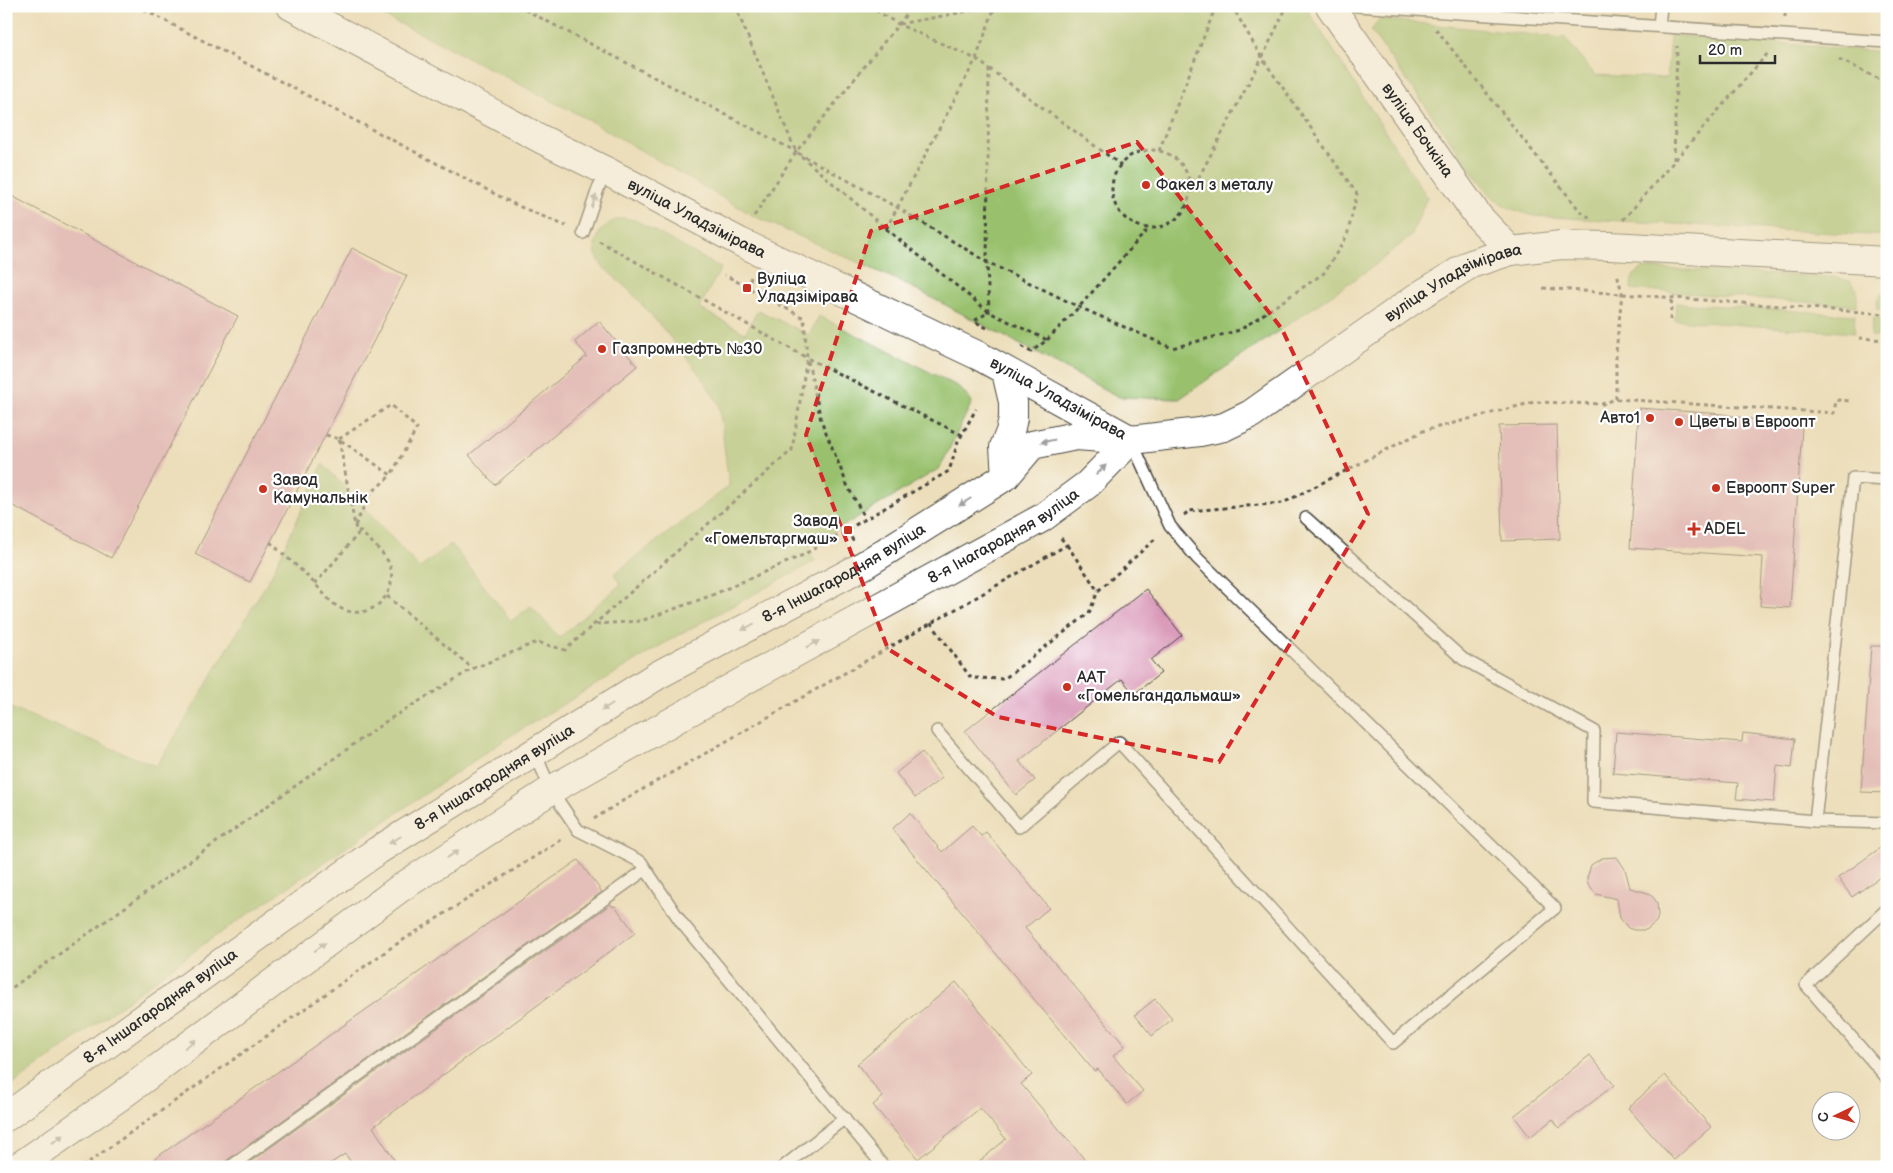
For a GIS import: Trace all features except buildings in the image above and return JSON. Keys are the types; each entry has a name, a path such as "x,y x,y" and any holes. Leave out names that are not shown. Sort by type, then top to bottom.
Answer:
{"main road":[{"name":"вуліца Уладзімірава","path":"291,6 533,135 610,172 740,242 979,356 1131,440 1200,432 1224,427 1251,414 1417,297 1471,264 1511,251 1561,245 1610,246 1887,261"},
{"name":"вуліца Бочкіна","path":"1330,6 1478,216 1511,251"},
{"path":"1006,372 1013,402 1013,418 1004,447 1006,476"},
{"path":"1006,476 1032,445 1076,436 1131,440"},
{"name":"8-я Інагародняя вуліца","path":"551,790 740,683 1042,518 1088,484 1131,440"},
{"name":"8-я Іншагародняя вуліца","path":"6,1117 377,851 658,675 864,565 1006,476"},
{"path":"18,1167 118,1098 399,889 551,790"}],"lane":[{"path":"1357,6 1887,42"},
{"path":"1659,26 1661,6"},
{"path":"583,233 599,186 610,172"},
{"path":"937,732 1019,827 1119,742 1393,1042 1555,908 1197,558 1170,526 1131,440"},
{"path":"1815,820 1853,478 1887,480"},
{"path":"1306,518 1463,660 1594,731 1593,802 1815,820 1887,823"},
{"path":"535,753 551,790 578,830 641,862 681,922 884,1167"},
{"path":"230,1167 645,870"},
{"path":"1887,909 1806,985 1887,1078"},
{"path":"783,1167 845,1118"}],"path":[{"path":"137,6 516,205 603,242 807,358 962,435"},
{"path":"518,6 796,152 898,208 987,262 1079,307 1172,348 1240,330 1324,273 1347,236 1357,194 1262,58 1232,6"},
{"path":"735,6 796,152 886,229 988,312 1046,340"},
{"path":"869,6 898,24 976,58 1121,164"},
{"path":"754,216 796,152 912,6"},
{"path":"898,24 996,6"},
{"path":"886,229 976,58 996,6"},
{"path":"1159,151 1216,6"},
{"path":"1190,194 1190,182 1186,171 1179,162 1170,155 1159,151 1147,150 1136,153 1121,164 1114,178 1112,190 1119,212 1138,226 1149,228 1161,227 1180,215 1187,205 1190,194 1262,58 1287,6"},
{"path":"1421,10 1580,211 1599,223"},
{"path":"1674,160 1678,28"},
{"path":"1618,226 1783,35"},
{"path":"988,312 989,67"},
{"path":"1031,352 1046,340 1079,307 1149,228"},
{"path":"725,275 804,318 807,358 821,420 848,487 865,518"},
{"path":"1543,288 1887,314"},
{"path":"1616,399 1616,352 1622,293"},
{"path":"1670,320 1672,297"},
{"path":"974,321 988,312"},
{"path":"1860,338 1887,340"},
{"path":"6,992 388,720 472,668 537,642 565,650 792,450 807,358"},
{"path":"931,624 971,678 1004,679 1089,614 1098,591 1188,511 1282,504 1422,431 1534,402 1602,404 1616,399 1834,413 1836,400 1851,401"},
{"path":"339,440 390,405 416,428 391,475 369,496 355,526"},
{"path":"596,624 641,621 710,596 803,555 848,530 865,518 949,472 958,442 976,409"},
{"path":"326,435 339,440 391,475"},
{"path":"315,584 358,534 339,440"},
{"path":"270,542 339,608 349,612 360,612 370,610 380,604 387,596 392,574 389,564 383,555 355,526"},
{"path":"1066,545 1098,591"},
{"path":"387,596 472,668"}],"highlighted area":[{"path":"1137,142 1282,329 1368,514 1219,762 998,717 888,649 806,435 871,231"}],"green space":[{"path":"362,6 1305,6 1427,197 1411,236 1371,268 1179,399 1119,397 904,283 754,216 585,118 428,37"},
{"path":"1379,19 1565,38 1595,75 1667,78 1670,35 1887,52 1887,236 1533,216 1513,209 1502,204 1486,190 1371,31"},
{"path":"622,218 635,220 721,268 699,308 745,333 758,310 809,335 819,316 959,387 972,402 940,468 808,547 815,561 675,637 509,737 204,944 6,1090 6,706 156,766 272,574 323,464 420,568 451,544 511,621 531,606 559,638 621,584 614,574 729,486 719,404 700,375 665,331 631,292 602,266 596,255 595,244 600,231 611,222"},
{"path":"1644,268 1832,277 1850,281 1857,290 1857,306 1631,289 1633,276"},
{"path":"1887,287 1887,310 1876,309 1878,298"},
{"path":"1676,303 1855,315 1854,333 1675,320"},
{"path":"1873,318 1887,319 1887,337 1870,336"}],"place":[{"name":"Факел з металу","path":"1146,185"},
{"name":"Вуліца Уладзімірава","path":"747,288"},
{"name":"Газпромнефть №30","path":"602,349"},
{"name":"Авто1","path":"1650,418"},
{"name":"Цветы в Евроопт","path":"1679,422"},
{"name":"Евроопт Super","path":"1716,488"},
{"name":"Завод Камунальнік","path":"263,489"},
{"name":"ADEL","path":"1694,529"},
{"name":"Завод «Гомельтаргмаш»","path":"848,530"},
{"name":"ААТ «Гомельгандальмаш»","path":"1067,687"}]}
